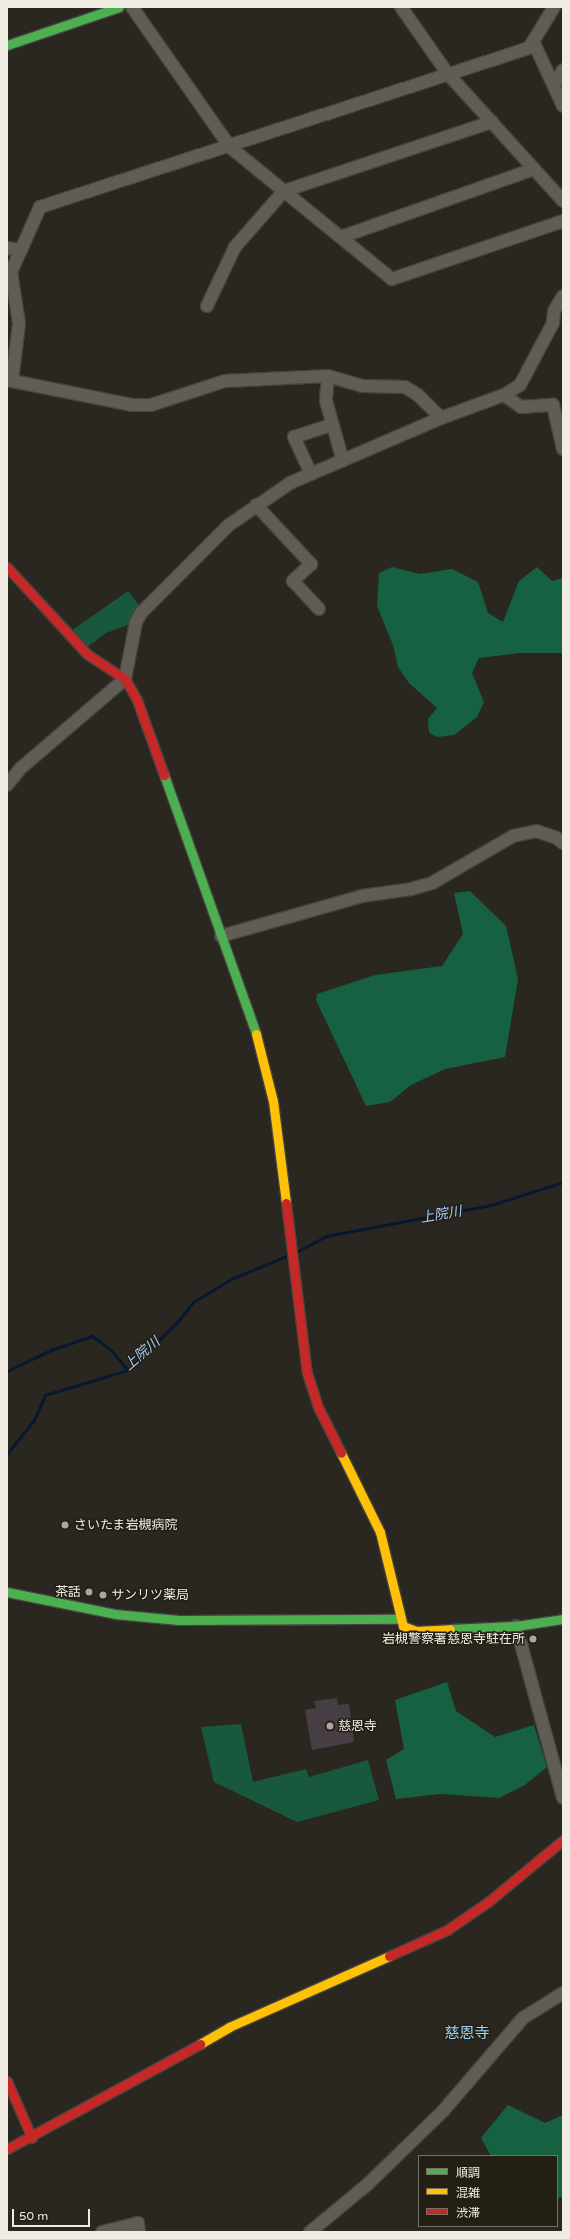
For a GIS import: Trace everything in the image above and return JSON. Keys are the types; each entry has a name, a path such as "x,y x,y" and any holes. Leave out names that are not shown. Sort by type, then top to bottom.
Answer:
{"street":[{"path":"7,45 119,7"},
{"path":"132,7 230,147 392,279 563,221"},
{"path":"400,7 448,74 563,201"},
{"path":"441,418 418,395 404,387 362,386 328,376 225,381 151,405 132,405 10,380 13,323 11,272 40,207 230,147 530,48 554,7"},
{"path":"534,43 563,106"},
{"path":"554,85 563,70"},
{"path":"206,306 235,247 284,191 492,122"},
{"path":"341,237 534,169"},
{"path":"7,248 21,250"},
{"path":"7,785 21,768 125,679 136,622 142,613 199,552 256,505 290,483 441,418 504,395 520,385 558,321 554,311 563,296"},
{"path":"328,376 326,401 331,425 343,461"},
{"path":"504,395 521,407 554,405 563,449"},
{"path":"311,474 294,437 331,425"},
{"path":"256,505 312,564 294,581 319,609"},
{"path":"7,566 87,654 125,679 137,700 264,1057 273,1101 307,1373 319,1408 380,1532 389,1559 401,1619 407,1630 516,1626 563,1620"},
{"path":"221,936 362,896 411,889 432,883 513,836 536,831 555,837 563,843"},
{"path":"7,1592 115,1614 179,1620 401,1619"},
{"path":"516,1626 563,1798"},
{"path":"7,2150 32,2138 229,2027 447,1930 488,1902 563,1840"},
{"path":"310,2232 368,2184 448,2105 524,2018 563,1993"},
{"path":"7,2080 32,2138"},
{"path":"102,2232 138,2224 139,2232"}],"green space":[{"path":"392,567 420,574 452,569 478,582 488,613 503,622 519,581 537,567 552,581 563,578 563,653 519,653 479,658 472,673 484,702 477,717 454,735 438,737 429,733 428,719 437,708 409,683 398,667 393,645 377,606 379,573"},
{"path":"128,591 141,608 128,625 106,633 87,647 71,631"},
{"path":"470,891 506,926 518,979 505,1057 445,1069 411,1085 390,1102 366,1106 316,1000 317,994 375,975 442,966 463,934 454,893"},
{"path":"447,1682 456,1711 495,1737 534,1725 547,1767 525,1785 499,1798 440,1794 396,1799 386,1760 404,1749 395,1700"},
{"path":"241,1724 253,1782 306,1769 309,1777 368,1760 379,1800 297,1822 214,1782 201,1727"},
{"path":"508,2105 545,2123 563,2115 563,2196 558,2198 558,2155 490,2155 481,2138"}],"building":[{"name":"慈恩寺","path":"337,1698 338,1705 349,1704 354,1742 312,1750 305,1710 316,1708 314,1701"}],"waterway":[{"name":"上院川","path":"298,1251 326,1236 491,1205 563,1182"},
{"name":"上院川","path":"7,1454 34,1420 45,1395 128,1370 179,1320 193,1302 231,1279 286,1256"},
{"path":"7,1371 51,1350 92,1336 111,1350 128,1370"}],"traffic: fast":[{"path":"7,45 119,7"},
{"path":"164,775 256,1034"},
{"path":"7,1592 115,1614 179,1620 401,1619"},
{"path":"450,1629 516,1626 563,1619"}],"traffic: slow":[{"path":"256,1034 273,1101 286,1203"},
{"path":"341,1453 380,1532 403,1626 416,1631 450,1629"},
{"path":"200,2044 229,2027 389,1956"}],"traffic: jam":[{"path":"7,567 87,654 125,679 137,700 164,775"},
{"path":"286,1203 307,1373 319,1409 341,1453"},
{"path":"389,1956 447,1930 488,1902 563,1840"},
{"path":"7,2149 200,2044"},
{"path":"7,2081 32,2138"}],"place":[{"name":"さいたま岩槻病院","path":"65,1525"},
{"name":"茶話","path":"89,1592"},
{"name":"サンリツ薬局","path":"103,1595"},
{"name":"岩槻警察署慈恩寺駐在所","path":"533,1639"},
{"name":"慈恩寺","path":"330,1726"}],"district":[{"name":"慈恩寺","path":"467,2034"}]}
